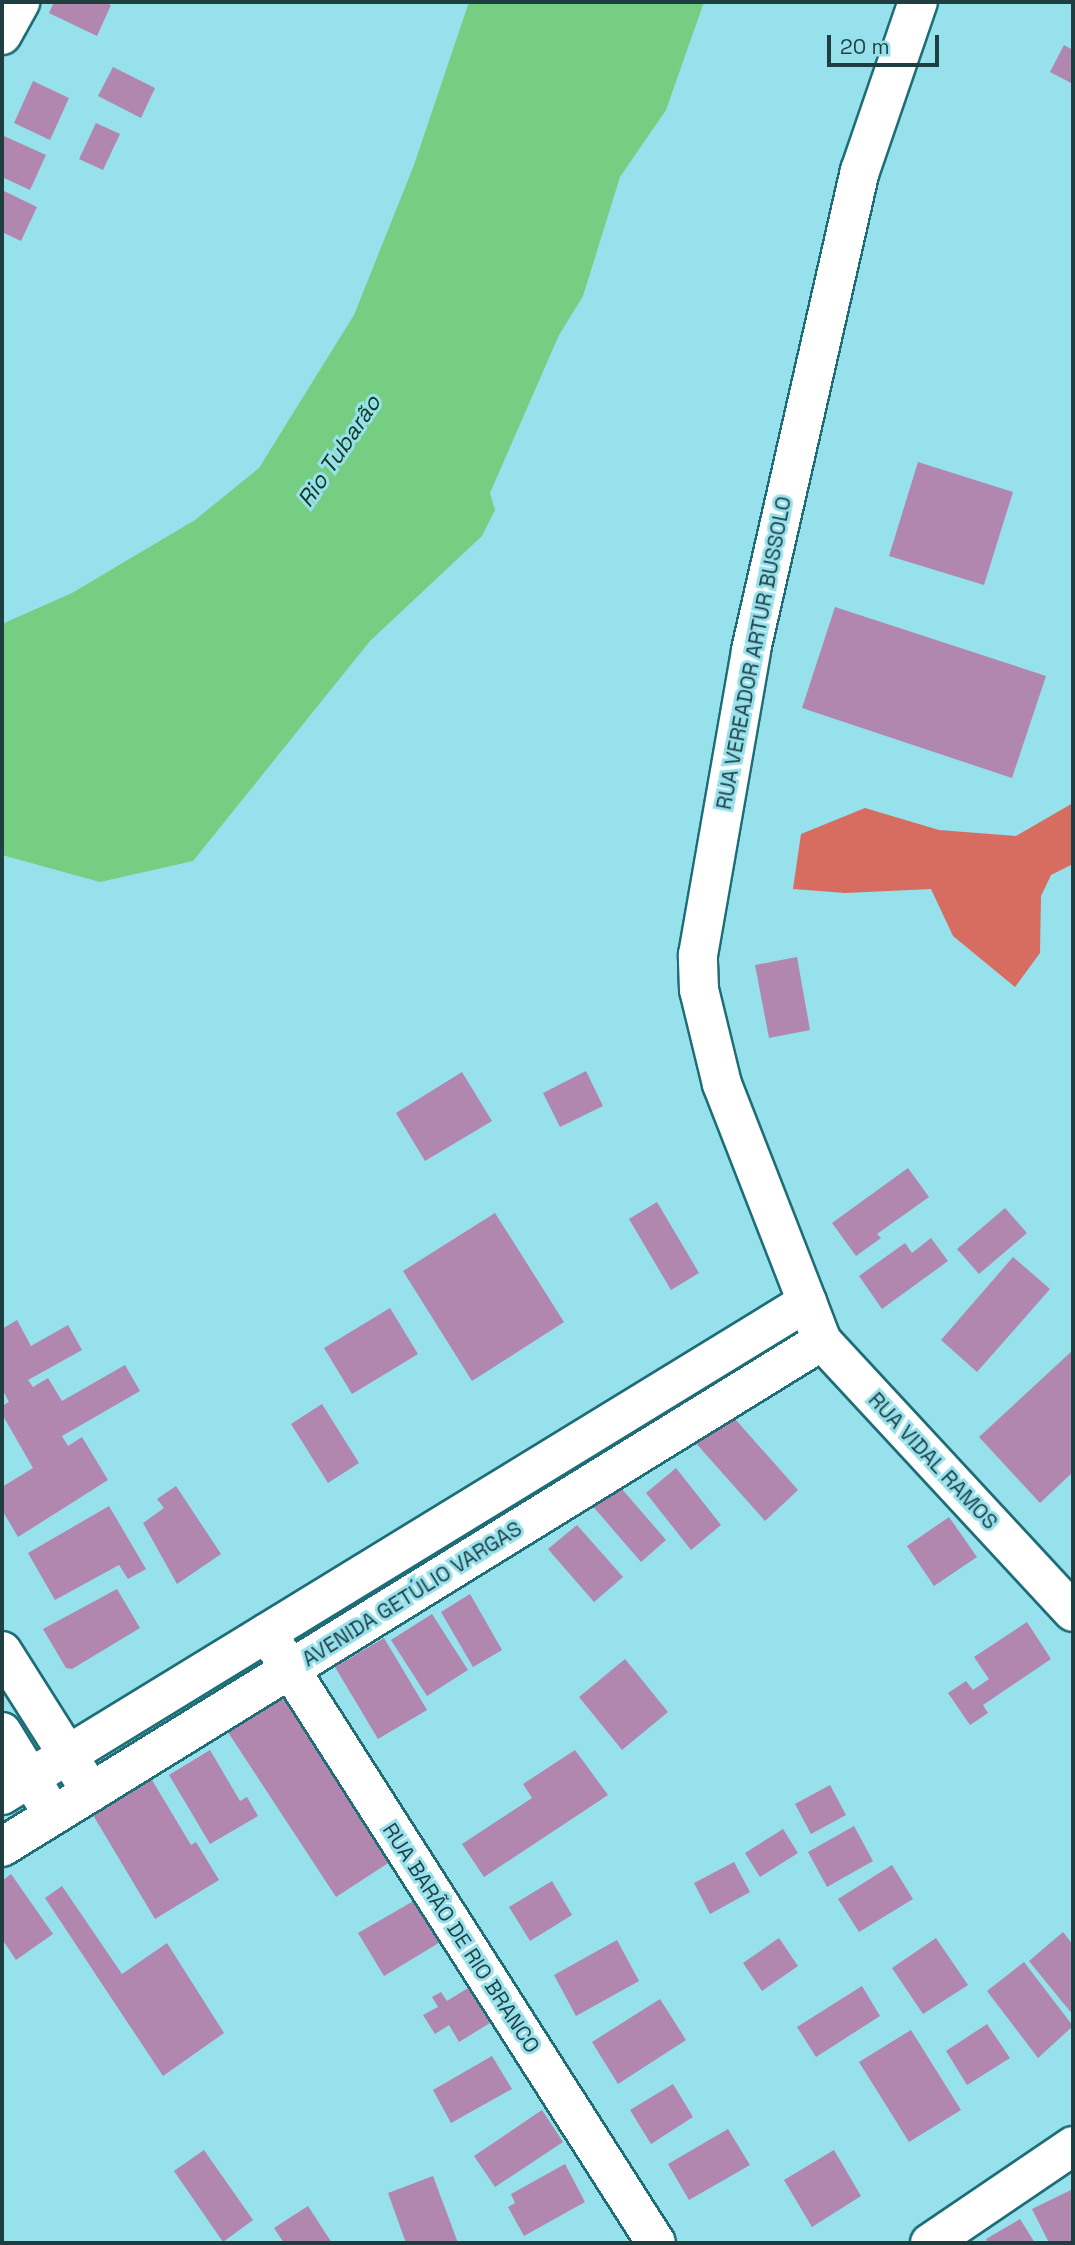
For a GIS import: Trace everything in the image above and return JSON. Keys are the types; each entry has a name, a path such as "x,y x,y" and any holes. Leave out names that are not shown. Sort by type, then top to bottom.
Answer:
{"street":[{"path":"2,34 20,2"},
{"name":"RUA VEREADOR ARTUR BUSSOLO","path":"807,1302 722,1084 699,990 698,955 757,624 848,225 880,105 918,2"},
{"name":"RUA VIDAL RAMOS","path":"807,1302 822,1341 1073,1612"},
{"name":"AVENIDA GETÚLIO VARGAS","path":"16,1786 807,1302"},
{"name":"AVENIDA GETÚLIO VARGAS","path":"2,1847 822,1341"},
{"name":"RUA BARÃO DE RIO BRANCO","path":"267,1633 656,2243"},
{"path":"2,1651 91,1792"},
{"path":"2,1731 16,1786 53,1815"},
{"path":"930,2243 1073,2146"}],"shaded area":[{"path":"1073,803 1073,864 1051,875 1041,896 1040,953 1015,987 953,936 931,889 845,893 793,889 801,834 865,808 939,830 1016,836"}],"water":[{"name":"Rio Tubarão","path":"469,2 704,2 666,110 620,177 583,296 559,335 490,493 495,510 482,536 370,641 193,861 100,882 2,855 2,624 72,593 195,520 259,468 354,315 414,165"}],"building":[{"path":"54,2 103,2 111,5 97,36 49,13"},
{"path":"1064,45 1073,50 1073,84 1050,72"},
{"path":"113,67 155,88 141,118 98,96"},
{"path":"33,81 69,98 50,140 14,123"},
{"path":"96,123 120,134 103,170 79,159"},
{"path":"4,136 46,155 30,190 2,177"},
{"path":"2,190 37,207 21,241 2,232"},
{"path":"918,462 1013,492 984,585 889,556"},
{"path":"835,607 1046,676 1012,778 802,708"},
{"path":"797,957 810,1030 769,1038 755,965"},
{"path":"586,1071 603,1106 560,1127 543,1093"},
{"path":"462,1072 492,1121 425,1161 396,1113"},
{"path":"908,1168 929,1197 877,1234 881,1238 856,1256 832,1223"},
{"path":"657,1202 699,1273 671,1290 629,1219"},
{"path":"1005,1208 1027,1233 979,1274 957,1249"},
{"path":"495,1213 564,1322 472,1381 403,1271"},
{"path":"931,1238 948,1261 882,1309 859,1276 905,1243 912,1253"},
{"path":"1013,1257 1050,1289 977,1372 941,1340"},
{"path":"390,1308 418,1354 352,1394 324,1348"},
{"path":"17,1320 31,1346 68,1325 82,1350 28,1380 33,1387 48,1378 62,1401 125,1365 140,1391 62,1436 68,1446 82,1437 108,1480 18,1537 2,1510 2,1487 33,1468 2,1414 2,1406 9,1402 2,1389 2,1329"},
{"path":"1073,1350 1073,1472 1040,1503 979,1437"},
{"path":"322,1404 359,1463 328,1483 291,1424"},
{"path":"728,1411 798,1490 765,1521 694,1441"},
{"path":"676,1468 721,1525 691,1550 646,1493"},
{"path":"615,1481 666,1540 641,1562 590,1503"},
{"path":"176,1486 221,1554 177,1584 143,1523 164,1508 157,1499"},
{"path":"109,1506 146,1569 128,1579 119,1565 55,1600 28,1553"},
{"path":"949,1517 977,1557 934,1586 907,1546"},
{"path":"577,1525 623,1577 594,1602 548,1549"},
{"path":"117,1589 140,1628 72,1669 66,1668 43,1629"},
{"path":"470,1594 502,1650 473,1667 441,1612"},
{"path":"432,1614 468,1670 427,1696 391,1640"},
{"path":"1027,1622 1051,1659 983,1705 988,1713 970,1725 948,1693 966,1681 973,1690 989,1679 974,1657"},
{"path":"384,1638 427,1710 378,1739 335,1667"},
{"path":"625,1659 668,1712 622,1750 579,1697"},
{"path":"286,1681 399,1856 336,1897 222,1723"},
{"path":"210,1750 240,1801 247,1797 258,1816 210,1844 169,1775"},
{"path":"575,1750 608,1795 484,1877 462,1844 532,1798 523,1784"},
{"path":"149,1775 191,1845 196,1842 219,1880 155,1919 90,1810"},
{"path":"830,1785 846,1815 811,1834 795,1804"},
{"path":"854,1826 873,1861 827,1887 808,1852"},
{"path":"783,1829 798,1853 760,1877 745,1853"},
{"path":"734,1862 750,1892 710,1914 694,1883"},
{"path":"892,1865 913,1899 859,1932 838,1899"},
{"path":"11,1874 53,1934 16,1960 2,1939 2,1881"},
{"path":"552,1881 572,1915 530,1941 509,1907"},
{"path":"62,1886 122,1974 167,1943 224,2033 163,2076 45,1898"},
{"path":"417,1899 442,1941 384,1976 358,1933"},
{"path":"1063,1932 1073,1945 1073,2015 1029,1961"},
{"path":"779,1938 798,1966 762,1991 743,1963"},
{"path":"936,1938 968,1985 923,2014 892,1968"},
{"path":"617,1940 639,1981 576,2016 554,1975"},
{"path":"1024,1962 1073,2026 1038,2058 987,1991"},
{"path":"862,1986 880,2016 816,2057 797,2027"},
{"path":"468,1988 490,2023 459,2042 449,2025 435,2034 423,2015 438,2007 432,1997 441,1992 447,2001"},
{"path":"660,1999 686,2040 618,2084 592,2042"},
{"path":"987,2024 1010,2058 967,2085 946,2051"},
{"path":"911,2030 961,2110 909,2142 859,2062"},
{"path":"492,2056 512,2089 451,2123 433,2090"},
{"path":"673,2084 693,2117 651,2144 630,2110"},
{"path":"542,2110 563,2142 495,2187 474,2156"},
{"path":"728,2129 750,2165 689,2200 668,2164"},
{"path":"204,2150 253,2220 223,2242 174,2171"},
{"path":"834,2150 861,2196 812,2227 784,2180"},
{"path":"565,2164 585,2202 524,2236 508,2207 515,2203 511,2194"},
{"path":"433,2176 458,2243 406,2243 388,2193"},
{"path":"1073,2189 1073,2243 1049,2243 1032,2209"},
{"path":"308,2206 332,2243 284,2243 274,2228"},
{"path":"1020,2219 1035,2243 988,2243 986,2239"}]}
